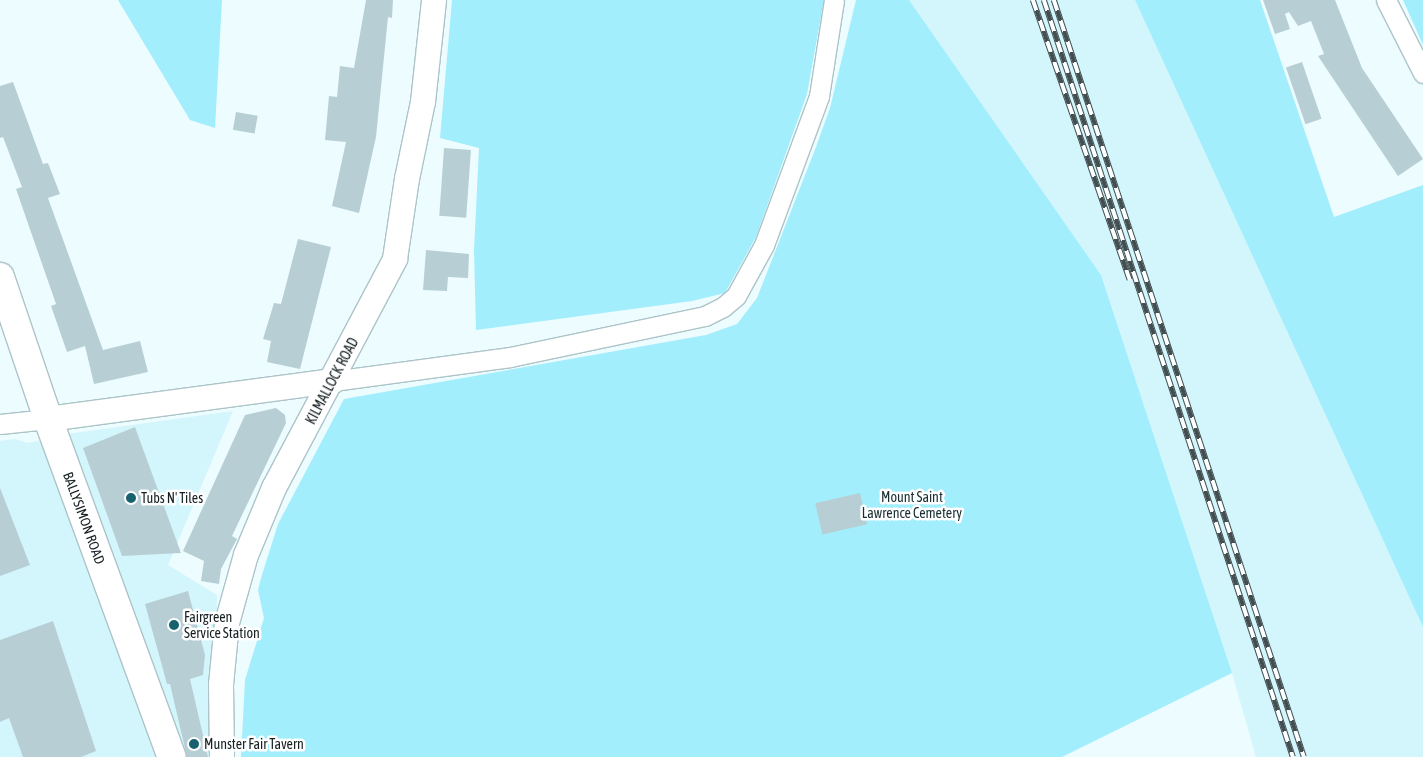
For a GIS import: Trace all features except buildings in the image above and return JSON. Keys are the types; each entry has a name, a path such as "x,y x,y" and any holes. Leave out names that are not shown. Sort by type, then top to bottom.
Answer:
{"main road":[{"name":"BALLYSIMON ROAD","path":"0,277 48,418 172,757"}],"street":[{"name":"KILMALLOCK ROAD","path":"222,757 221,684 227,623 246,555 274,488 333,381 396,259 406,179 423,102 434,0"},
{"path":"0,424 510,357 705,316 723,307 736,296 764,245 808,124 818,96 834,0"},
{"path":"1386,0 1423,73"}],"shaded area":[{"path":"909,0 1135,0 1423,627 1423,757 1256,757 1232,673 1101,275"},
{"path":"233,411 168,565 217,595 216,757 0,757 0,441 15,439 28,443 67,434"}],"green space":[{"path":"118,0 222,0 215,128 190,120"},
{"path":"452,0 824,0 807,94 756,237 725,293 692,301 476,330 474,250 479,148 440,138"},
{"name":"Mount Saint Lawrence Cemetery","path":"856,0 909,0 1101,275 1232,673 1062,757 241,757 245,680 264,618 258,590 261,578 278,524 344,399 706,335 737,324 757,298 816,147 830,108"},
{"path":"1135,0 1260,0 1334,217 1423,185 1423,627"},
{"path":"1403,0 1423,0 1423,45"}],"railway":[{"path":"1033,0 1130,280"},
{"path":"1044,0 1293,757"},
{"path":"1054,0 1304,757"}],"place":[{"name":"Tubs N' Tiles","path":"131,498"},
{"name":"Fairgreen Service Station","path":"174,625"},
{"name":"Munster Fair Tavern","path":"194,744"}]}
